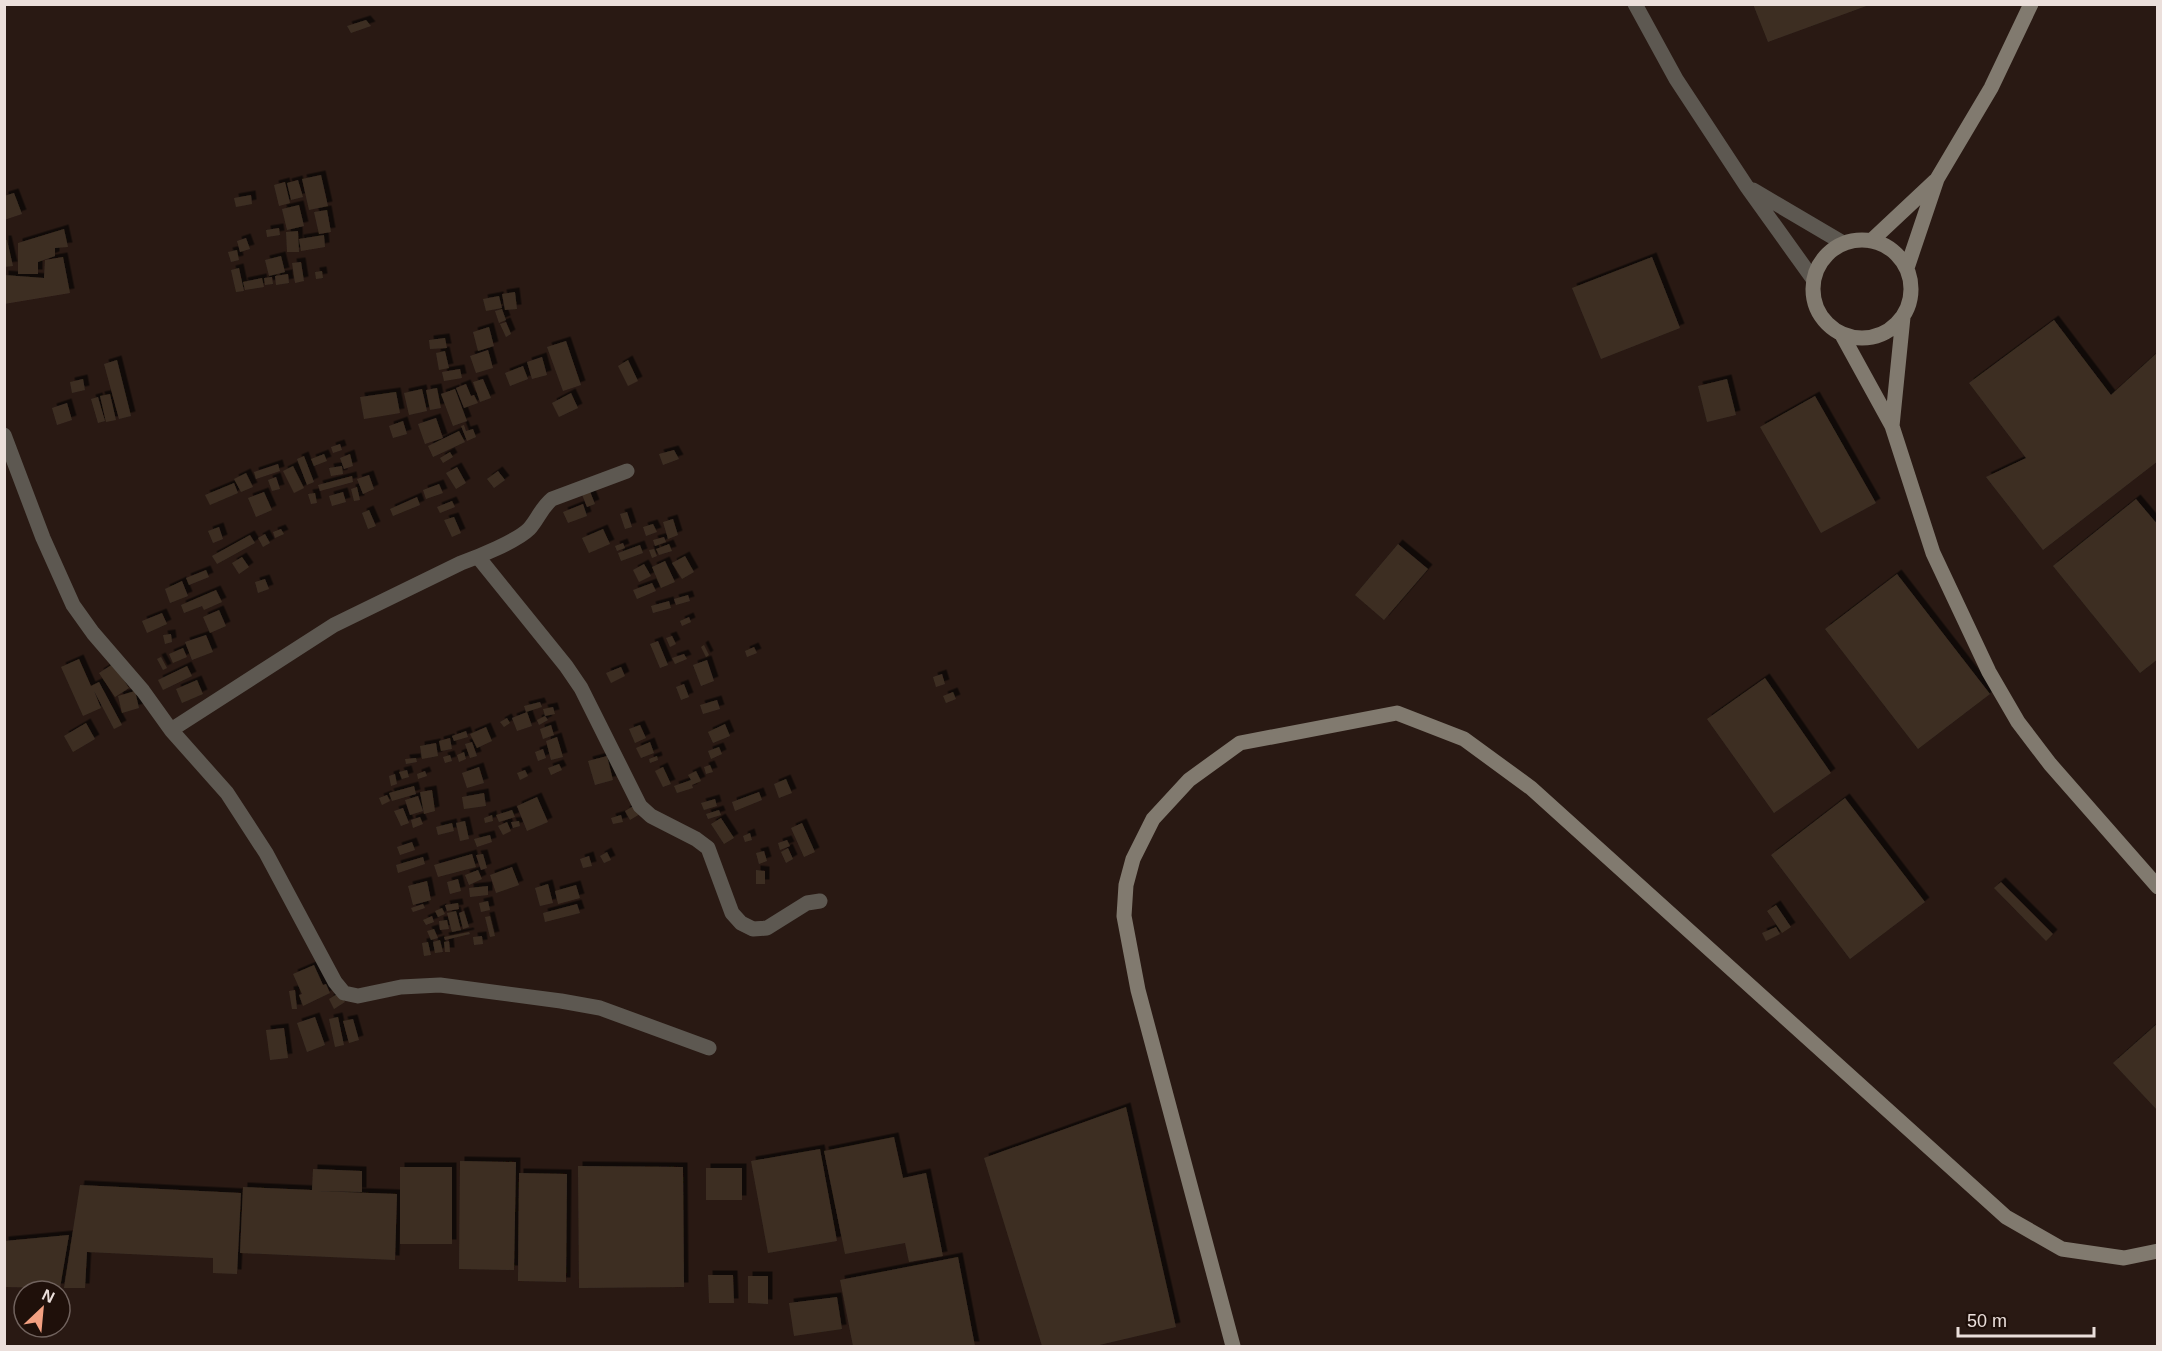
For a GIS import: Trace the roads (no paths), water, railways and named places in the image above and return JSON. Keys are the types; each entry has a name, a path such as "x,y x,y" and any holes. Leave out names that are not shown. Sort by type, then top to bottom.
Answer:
{"main road":[{"path":"1907,268 1937,179 1991,88 2031,4"},
{"path":"1871,241 1937,179"},
{"path":"1892,426 1903,317 1910,301 1911,285 1907,268 1898,255 1886,246 1871,241 1857,240 1843,243 1829,252 1819,264 1813,279 1813,296 1818,312 1828,325 1842,335 1859,339 1876,337 1891,329 1903,317"},
{"path":"1842,335 1892,426 1933,553 2000,692 2018,722 2050,764 2157,887"},
{"path":"1233,1347 1138,990 1124,916 1126,885 1133,859 1153,819 1189,780 1240,743 1397,713 1464,739 1532,788 1597,850 2006,1217 2062,1249 2124,1258 2157,1251"}],"street":[{"path":"1635,4 1676,79 1747,187 1813,279"},
{"path":"1747,187 1843,243"},
{"path":"4,435 43,538 73,604 93,633 233,803 266,853 335,982 344,993 358,996 401,987 440,986 561,1001 600,1008 709,1048"},
{"path":"171,730 334,625 461,563 478,557 526,531 543,507 552,499 627,471"},
{"path":"478,557 566,666 581,688 640,806 656,820 696,839 708,848 732,913 741,923 753,929 767,928 807,903 820,901"}]}
